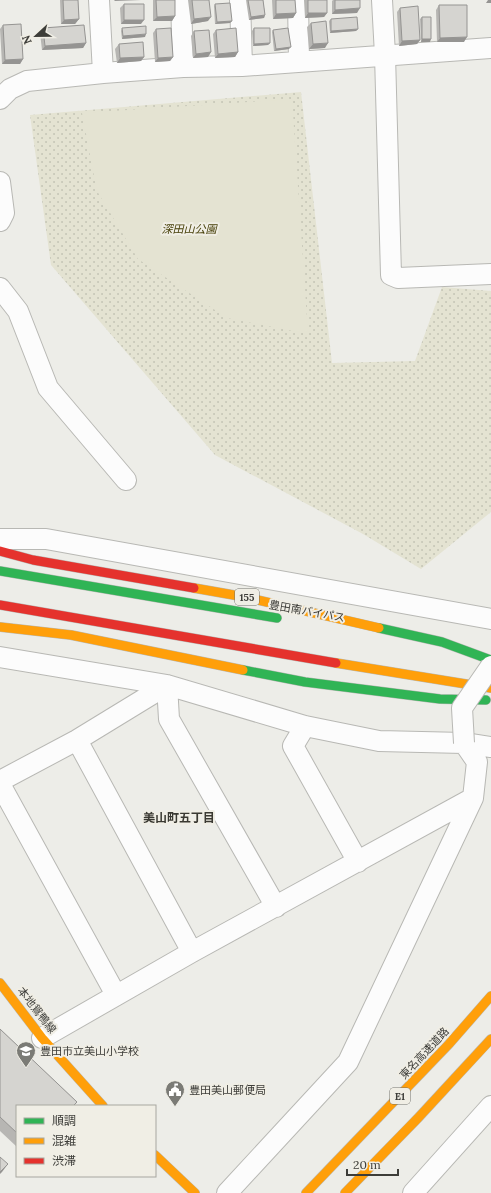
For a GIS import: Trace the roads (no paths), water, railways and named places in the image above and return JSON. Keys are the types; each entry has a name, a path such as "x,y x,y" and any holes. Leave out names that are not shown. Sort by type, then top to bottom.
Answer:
{"main road":[{"name":"155","path":"0,551 32,560 245,597 442,642 491,661"},
{"name":"豊田南バイパス","path":"0,572 287,620"},
{"path":"0,605 491,688"},
{"path":"0,627 71,635 305,682 440,699 491,700"},
{"name":"豊田南バイパス","path":"357,632 491,661"},
{"name":"本地鴛鴨線","path":"0,983 42,1038 102,1105"},
{"name":"東名高速道路","path":"306,1193 449,1044 491,996"},
{"name":"E1","path":"345,1193 418,1118 491,1039"},
{"path":"156,1156 195,1193"}],"street":[{"path":"99,0 104,73"},
{"path":"182,0 183,67"},
{"path":"240,0 242,66"},
{"path":"298,0 299,62"},
{"path":"382,0 391,275 398,278 491,274"},
{"path":"0,98 10,89 27,81 104,73 183,67 242,66 491,48"},
{"path":"0,182 4,213 0,221"},
{"path":"0,288 18,311 48,388 126,480"},
{"path":"0,539 46,539 491,619"},
{"path":"0,657 167,685 305,726 379,741 464,744 491,747"},
{"path":"227,1193 348,1062 473,798 477,762 464,744 462,708 491,666"},
{"path":"116,995 0,782 77,740 167,685"},
{"path":"167,685 169,719 276,907"},
{"path":"305,726 293,746 358,862"},
{"path":"77,740 192,952"},
{"path":"42,1038 192,952 473,798"},
{"path":"413,1193 491,1106"}],"place":[{"name":"豊田市立美山小学校","path":"26,1068"},
{"name":"豊田美山郵便局","path":"175,1107"}],"district":[{"name":"美山町五丁目","path":"179,818"}],"park label":[{"name":"深田山公園","path":"189,229"}]}
